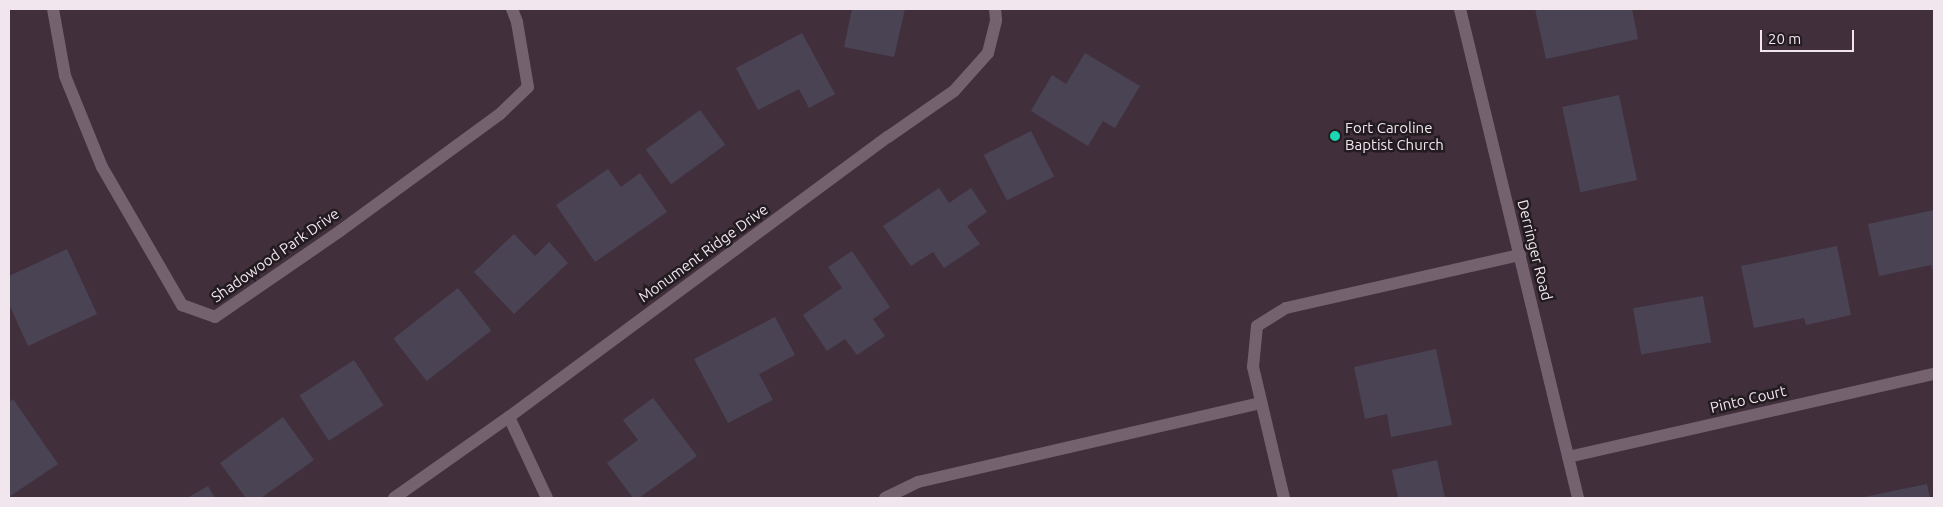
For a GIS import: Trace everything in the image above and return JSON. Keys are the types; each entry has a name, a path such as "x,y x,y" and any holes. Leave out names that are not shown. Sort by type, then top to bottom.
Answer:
{"street":[{"name":"Shadowood Park Drive","path":"52,9 65,76 102,167 182,305 215,316 332,236 500,114 528,87 517,22 512,9"},
{"name":"Monument Ridge Drive","path":"394,498 508,417 888,137 954,91 988,53 996,20 995,9"},
{"name":"Derringer Road","path":"1460,9 1578,498"},
{"path":"1284,498 1252,367 1257,326 1286,308 1520,256"},
{"name":"Pinto Court","path":"1568,457 1934,374"},
{"path":"885,498 918,482 1261,403"},
{"path":"508,417 547,498"}],"building":[{"path":"852,9 905,9 894,57 844,47"},
{"path":"1535,9 1632,9 1638,39 1546,59"},
{"path":"802,33 835,94 809,108 799,89 758,110 736,68"},
{"path":"1085,53 1140,86 1115,128 1103,121 1088,146 1031,111 1052,75 1066,84"},
{"path":"1619,95 1637,180 1580,192 1562,107"},
{"path":"700,110 725,145 671,184 646,149"},
{"path":"1031,131 1054,176 1007,201 984,155"},
{"path":"608,169 621,187 640,173 667,212 595,262 556,205"},
{"path":"939,188 949,203 971,188 987,212 967,226 980,244 944,268 933,252 911,266 883,226"},
{"path":"1934,210 1934,276 1931,265 1879,276 1868,224"},
{"path":"514,234 535,256 549,242 568,263 514,314 474,272"},
{"path":"1837,246 1851,315 1806,325 1804,318 1754,328 1741,266"},
{"path":"67,249 97,314 28,346 9,304 9,276"},
{"path":"852,251 890,307 873,319 885,336 857,355 845,339 827,351 803,315 842,288 828,267"},
{"path":"458,288 491,331 427,381 393,338"},
{"path":"1703,296 1711,342 1641,355 1633,308"},
{"path":"775,317 795,355 759,374 773,400 728,423 694,359"},
{"path":"1436,349 1452,425 1391,437 1387,414 1365,419 1354,367"},
{"path":"354,360 383,405 329,441 299,395"},
{"path":"653,398 697,456 639,498 633,498 607,463 638,440 623,420"},
{"path":"13,399 58,464 9,497 9,402"},
{"path":"283,417 314,460 261,498 246,498 220,463"},
{"path":"1437,460 1445,498 1398,498 1392,470"},
{"path":"1927,484 1930,498 1864,498 1864,497"},
{"path":"208,486 215,498 187,498"}],"place":[{"name":"Fort Caroline Baptist Church","path":"1335,136"}]}
